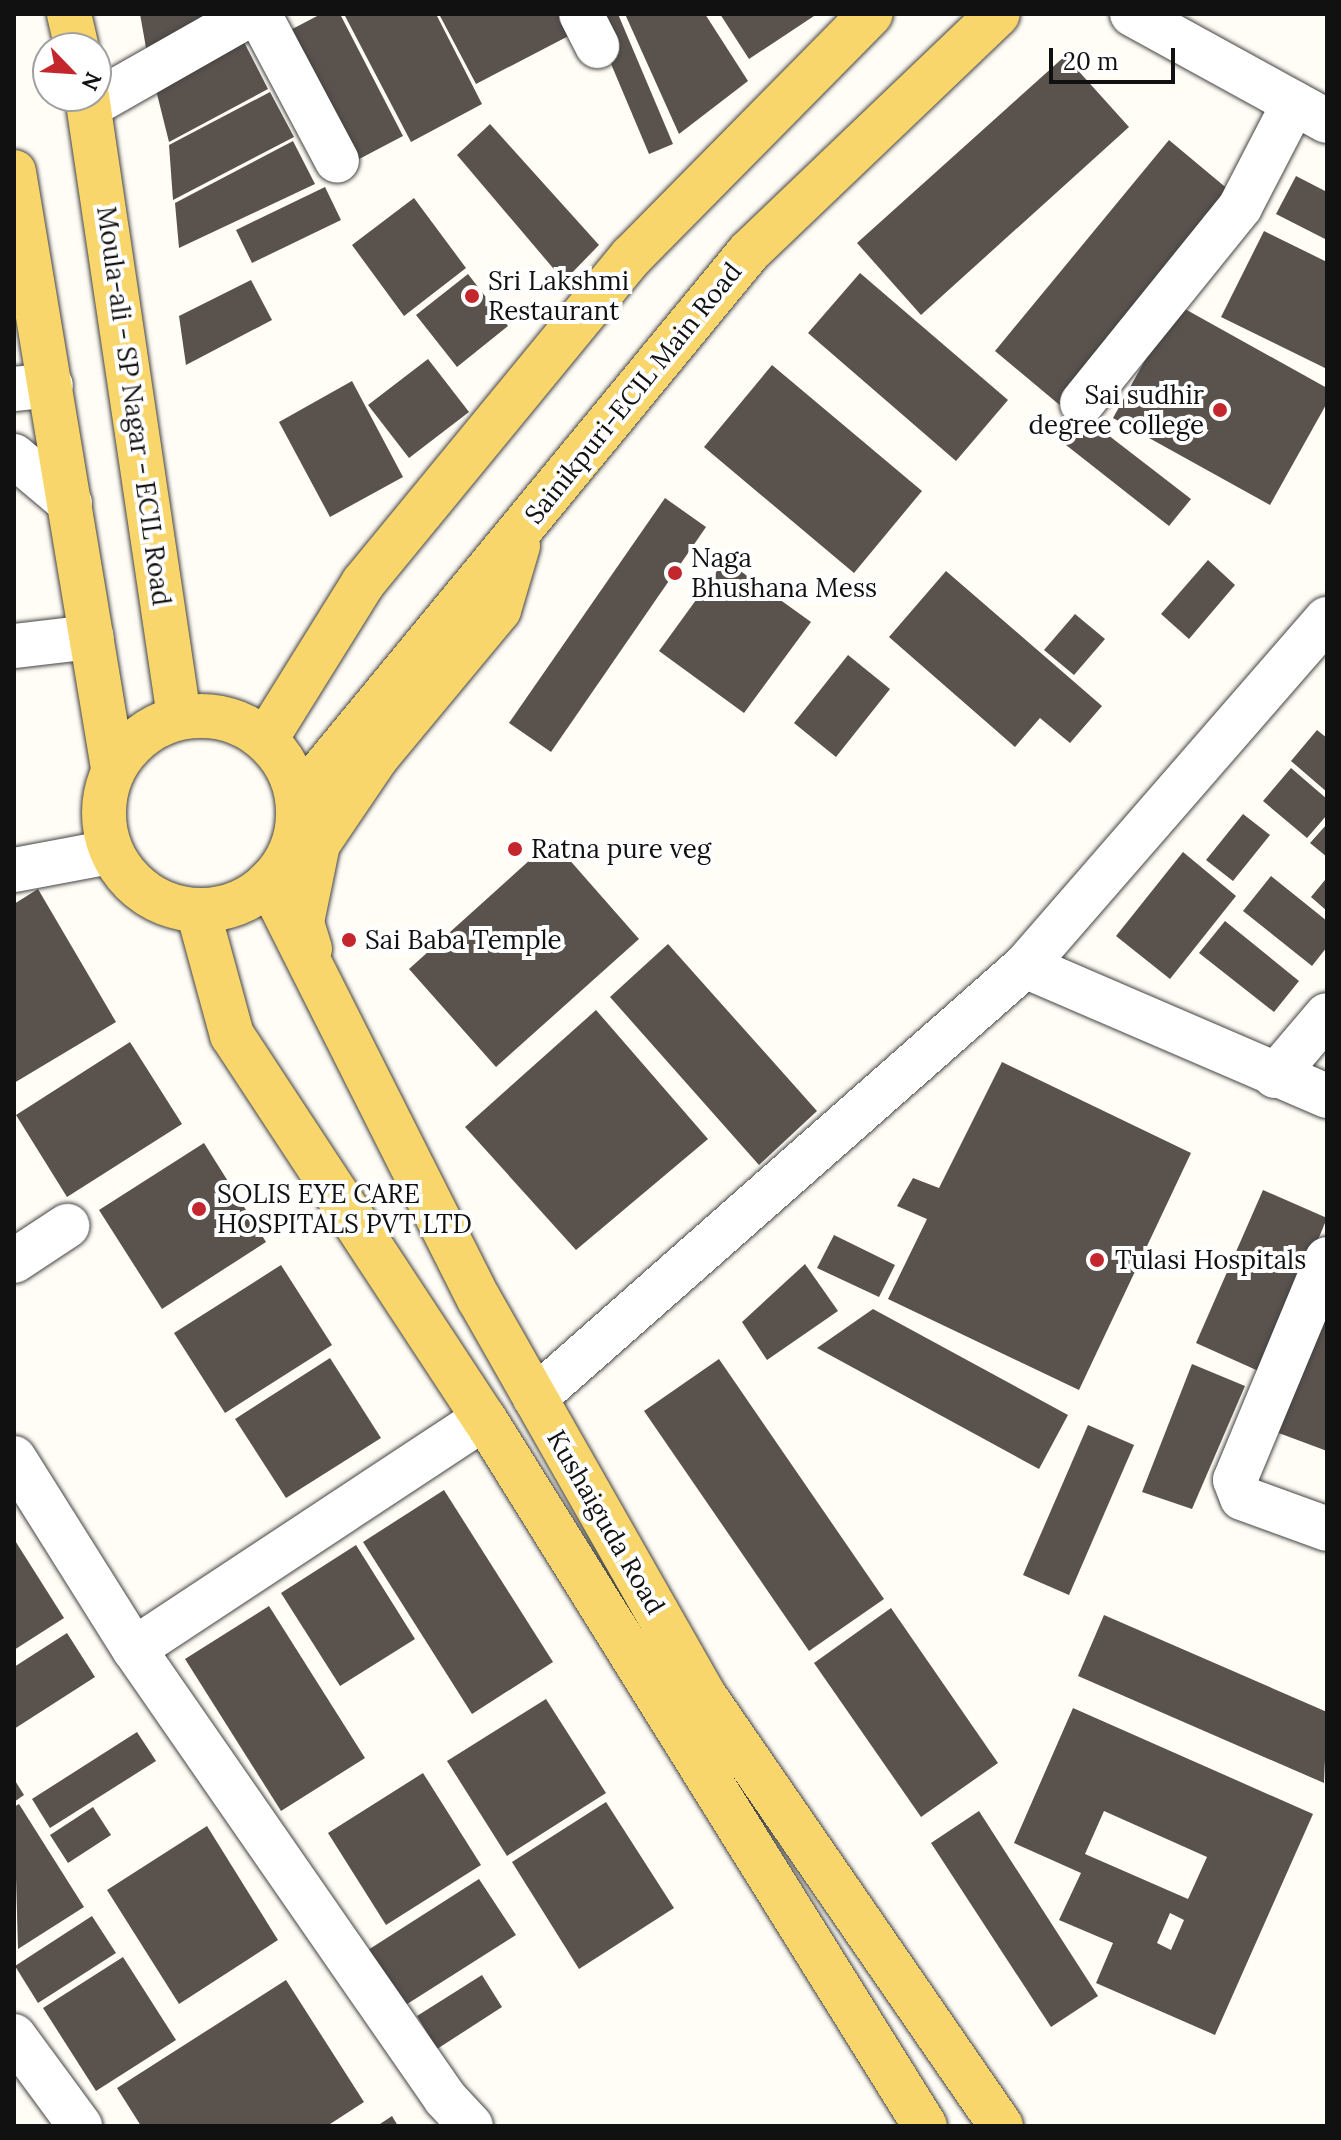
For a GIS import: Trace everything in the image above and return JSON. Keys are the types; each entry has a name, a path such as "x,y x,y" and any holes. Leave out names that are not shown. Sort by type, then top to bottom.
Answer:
{"main road":[{"path":"266,739 363,583 632,256 871,14"},
{"name":"Sainikpuri-ECIL Main Road","path":"298,800 749,252 998,14"},
{"name":"Moula-ali - SP Nagar - ECIL Road","path":"90,112 179,717"},
{"path":"16,197 32,387 70,503 113,768 103,824 110,852 145,894 170,907 198,911 248,898 269,882 287,858 297,830 298,800 281,756 266,739 239,722 210,715 179,717 153,727 130,744 113,768"},
{"path":"314,971 302,922 318,844 377,757 499,610 525,524"},
{"name":"Kushaiguda Road","path":"269,882 479,1299 706,1698 1001,2126"},
{"name":"Kushaiguda Road","path":"198,911 232,1035 484,1418 925,2126"}],"street":[{"path":"112,88 251,14"},
{"path":"259,14 337,161"},
{"path":"1082,403 1240,207 1311,112 1132,14"},
{"path":"14,456 70,503"},
{"path":"535,1398 1025,966 1327,619"},
{"path":"14,646 91,637"},
{"path":"14,870 110,852"},
{"path":"1025,966 1327,1096"},
{"path":"1275,1076 1327,1015"},
{"path":"14,1261 67,1226"},
{"path":"1327,1259 1235,1480 1242,1498 1327,1529"},
{"path":"134,1649 484,1418"},
{"path":"14,1458 134,1649 445,2098 471,2126"},
{"path":"14,2036 80,2126"}],"building":[{"path":"140,14 236,14 148,59"},
{"path":"321,14 340,14 403,136 344,167 277,37"},
{"path":"344,14 436,14 482,104 411,142"},
{"path":"439,14 572,14 580,30 476,84"},
{"path":"590,14 618,14 673,144 649,154"},
{"path":"625,14 705,14 748,81 679,134"},
{"path":"720,14 817,14 749,59"},
{"path":"243,40 268,89 169,142 155,86"},
{"path":"1065,56 1129,127 921,315 857,243"},
{"path":"270,92 294,137 173,200 169,145"},
{"path":"490,124 599,245 564,281 457,155"},
{"path":"1169,140 1236,196 1062,407 995,351"},
{"path":"293,141 315,184 179,248 175,203"},
{"path":"1296,176 1327,192 1327,240 1276,214"},
{"path":"325,187 341,220 252,263 236,230"},
{"path":"414,198 466,268 404,316 352,245"},
{"path":"1264,231 1327,262 1327,369 1221,317"},
{"path":"860,273 1008,400 956,461 808,333"},
{"path":"468,274 508,326 457,367 416,315"},
{"path":"251,280 272,320 186,365 179,316"},
{"name":"Sai sudhir degree college","path":"1176,304 1327,388 1327,403 1270,505 1113,418"},
{"path":"428,359 469,412 409,458 368,405"},
{"path":"772,365 922,491 854,573 704,447"},
{"path":"352,381 403,477 330,517 279,422"},
{"path":"1086,418 1191,499 1169,526 1066,445"},
{"path":"665,498 706,527 551,752 509,723"},
{"path":"725,560 811,622 744,713 659,651"},
{"path":"1208,560 1235,585 1189,639 1161,614"},
{"path":"946,571 1102,706 1070,743 1040,718 1015,747 889,637"},
{"path":"1075,614 1105,639 1074,675 1044,650"},
{"path":"848,655 890,689 836,757 794,723"},
{"path":"1317,730 1327,738 1327,792 1291,761"},
{"path":"1291,768 1327,799 1327,815 1307,838 1263,801"},
{"path":"1243,814 1270,835 1233,881 1206,860"},
{"path":"1327,824 1327,857 1310,843"},
{"path":"552,840 639,939 496,1067 409,969"},
{"path":"1183,852 1236,896 1170,979 1116,936"},
{"path":"1271,876 1327,921 1327,947 1312,966 1243,911"},
{"path":"1327,881 1327,911 1311,897"},
{"path":"38,889 116,1022 14,1083 14,904"},
{"path":"1225,921 1299,981 1274,1012 1199,953"},
{"path":"668,944 817,1111 759,1165 610,997"},
{"path":"596,1010 708,1139 576,1250 465,1127"},
{"path":"130,1042 182,1124 67,1197 16,1115"},
{"path":"1002,1062 1191,1153 1079,1390 888,1299 927,1219 897,1206 913,1178 939,1188"},
{"path":"204,1143 266,1242 162,1309 99,1210"},
{"path":"1263,1190 1327,1218 1263,1373 1196,1343"},
{"path":"834,1235 895,1265 879,1297 817,1268"},
{"path":"805,1264 838,1311 767,1360 742,1322"},
{"path":"281,1265 332,1345 225,1413 174,1333"},
{"path":"1327,1277 1327,1451 1268,1429"},
{"path":"873,1309 1068,1415 1039,1469 817,1348"},
{"path":"330,1358 381,1438 286,1498 235,1419"},
{"path":"719,1359 884,1599 809,1651 644,1411"},
{"path":"1192,1364 1245,1386 1192,1509 1142,1492"},
{"path":"1088,1425 1134,1445 1069,1595 1023,1575"},
{"path":"444,1490 553,1662 472,1714 363,1542"},
{"path":"14,1539 64,1618 14,1650"},
{"path":"356,1545 415,1639 340,1686 281,1593"},
{"path":"269,1606 365,1758 281,1811 185,1659"},
{"path":"891,1608 998,1763 921,1817 814,1663"},
{"path":"1104,1615 1327,1712 1324,1783 1078,1676"},
{"path":"67,1633 95,1677 14,1729 14,1667"},
{"path":"546,1699 606,1793 507,1856 447,1761"},
{"path":"1073,1708 1313,1814 1215,2035 1096,1983 1113,1943 1059,1920 1081,1873 1014,1843","holes":["1104,1811 1207,1857 1188,1899 1085,1854","1170,1913 1184,1920 1171,1950 1157,1943"]},
{"path":"137,1732 156,1761 50,1828 32,1799"},
{"path":"423,1773 481,1865 386,1925 328,1833"},
{"path":"14,1779 24,1795 14,1802"},
{"path":"606,1802 674,1908 579,1969 512,1862"},
{"path":"19,1804 84,1907 18,1949 14,1807"},
{"path":"93,1807 111,1835 68,1863 50,1835"},
{"path":"979,1811 1098,1996 1051,2027 931,1843"},
{"path":"207,1826 278,1940 179,2004 107,1890"},
{"path":"479,1879 516,1935 404,2006 368,1950"},
{"path":"92,1916 116,1953 38,2003 15,1966"},
{"path":"123,1957 176,2040 96,2091 43,2008"},
{"path":"482,1975 502,2007 437,2049 417,2016"},
{"path":"286,1980 364,2102 327,2126 141,2126 117,2088"},
{"path":"392,2116 398,2126 377,2126"}],"place":[{"name":"Sri Lakshmi Restaurant","path":"472,296"},
{"name":"Sai sudhir degree college","path":"1220,410"},
{"name":"Naga Bhushana Mess","path":"675,573"},
{"name":"Ratna pure veg","path":"515,849"},
{"name":"Sai Baba Temple","path":"349,940"},
{"name":"SOLIS EYE CARE HOSPITALS PVT LTD","path":"199,1209"},
{"name":"Tulasi Hospitals","path":"1097,1260"}]}
